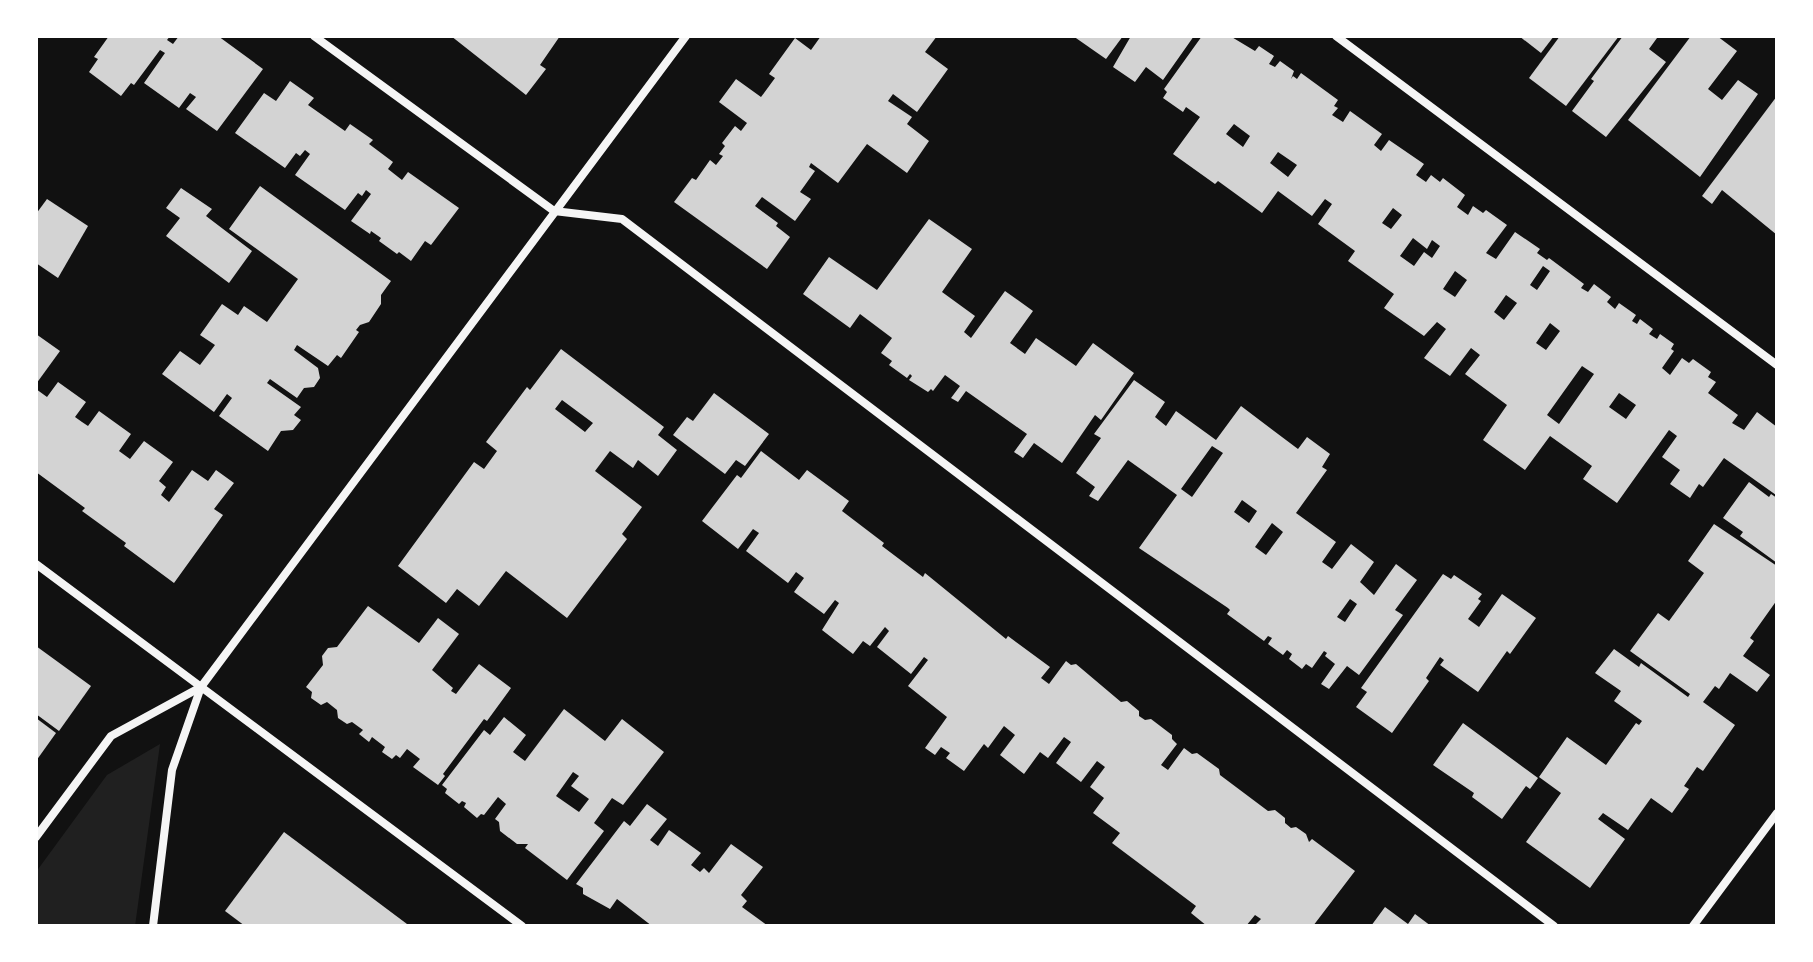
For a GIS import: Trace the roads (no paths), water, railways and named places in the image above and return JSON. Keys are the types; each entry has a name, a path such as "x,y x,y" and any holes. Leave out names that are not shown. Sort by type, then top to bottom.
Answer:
{"street":[{"path":"314,36 554,211 622,219 1554,926"},
{"path":"153,926 172,770 201,687 686,36"},
{"path":"1336,36 1777,365"},
{"path":"36,564 522,926"},
{"path":"36,837 111,736 201,687"},
{"path":"1693,926 1777,813"}]}
